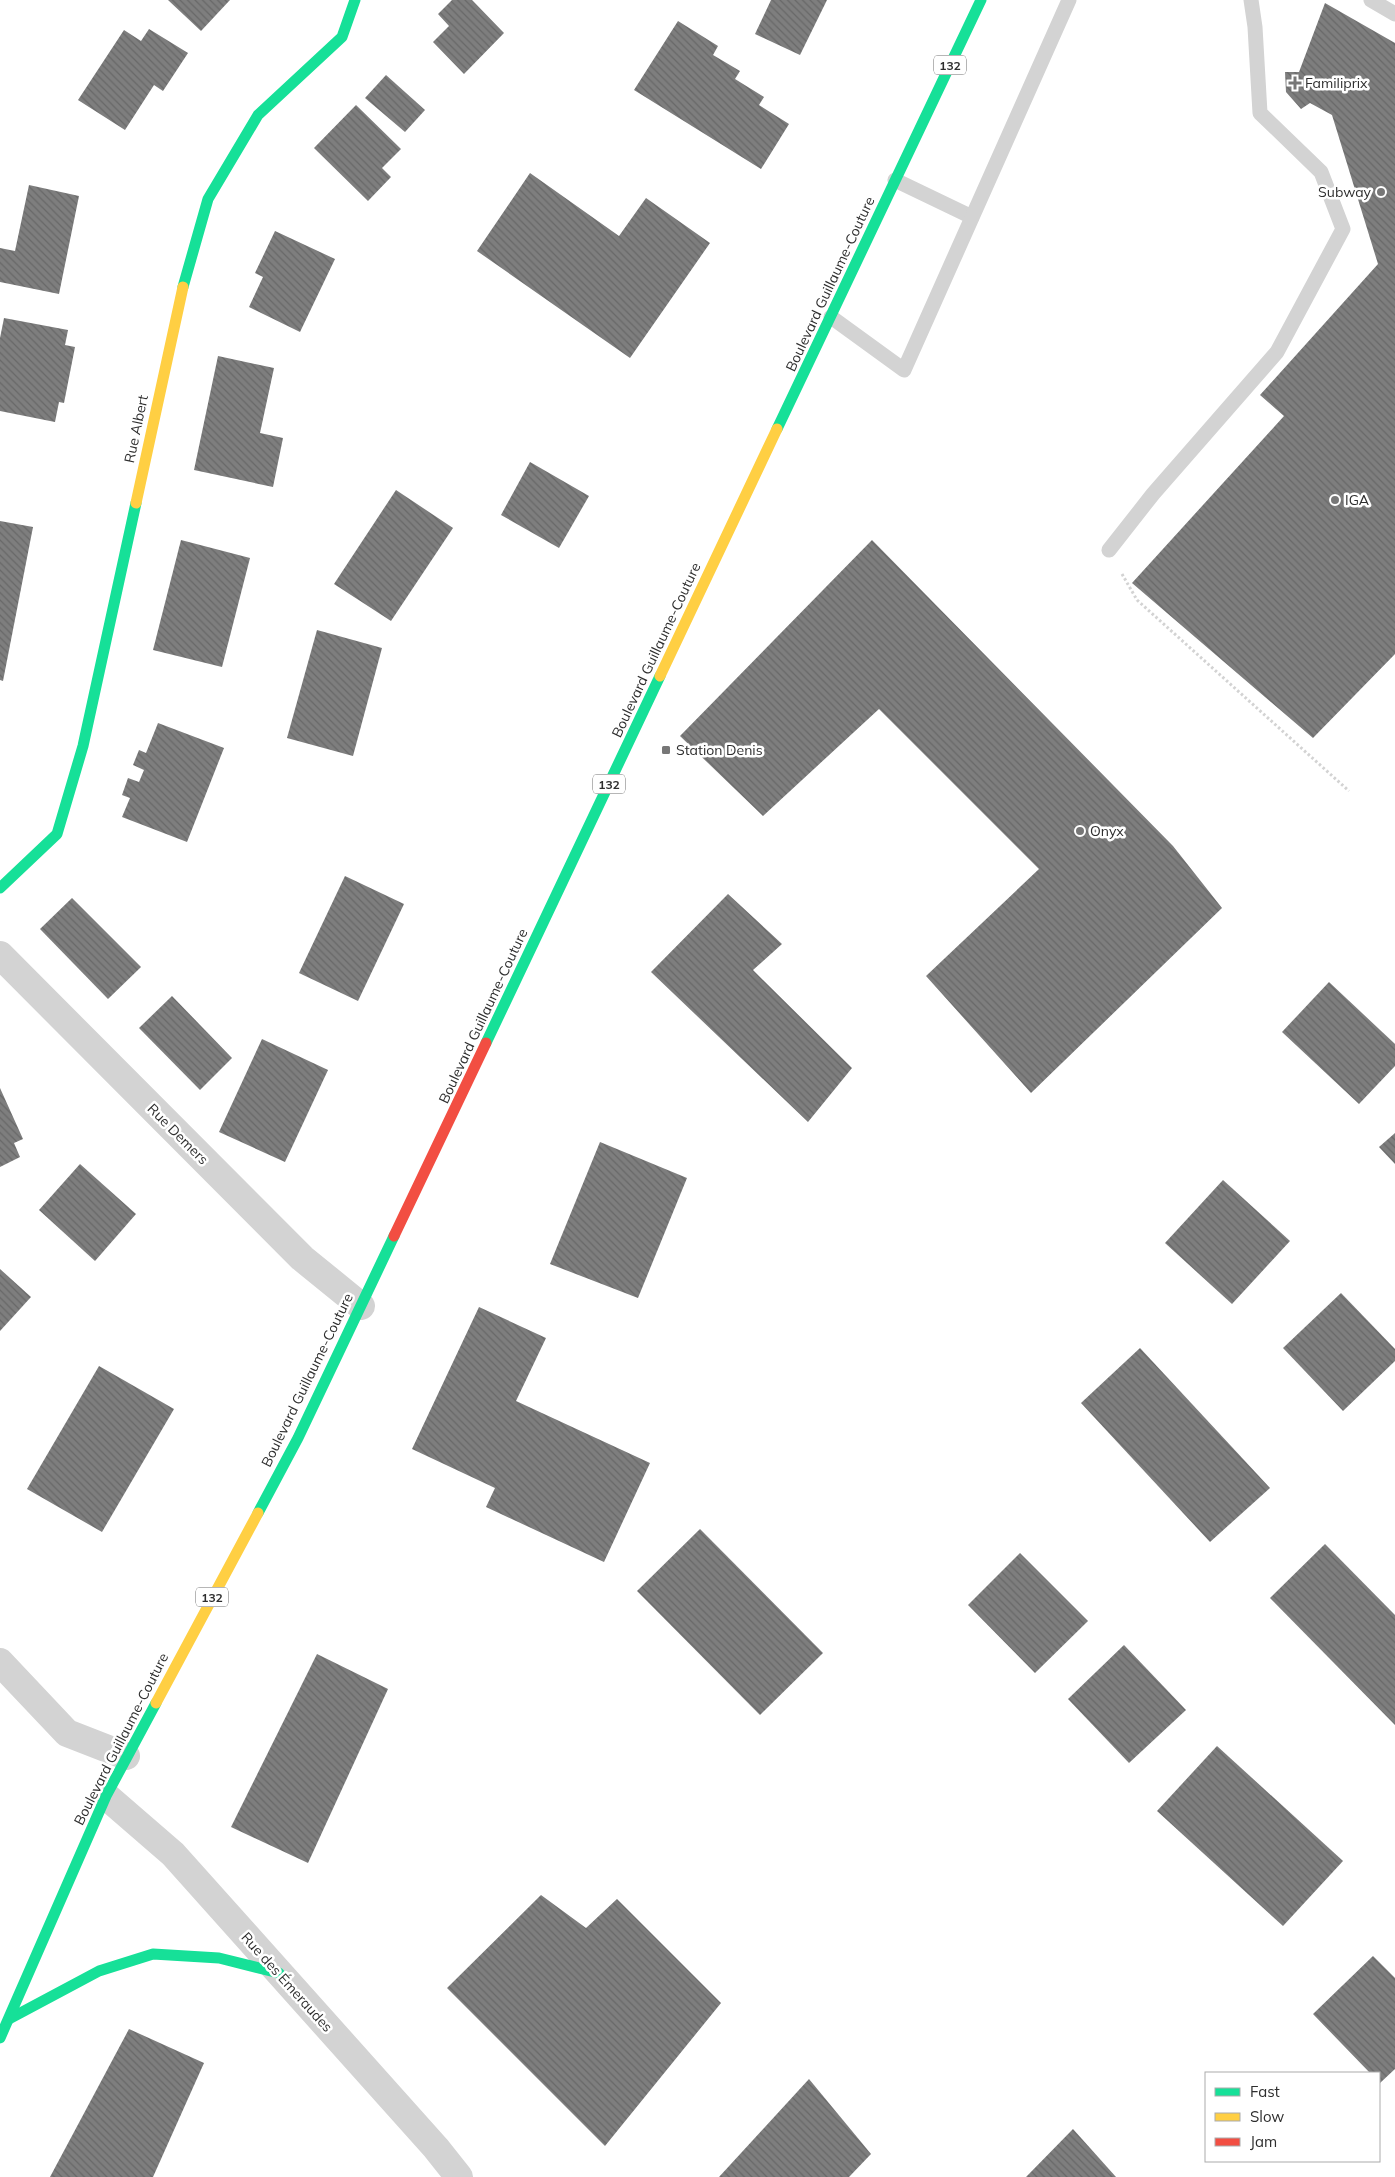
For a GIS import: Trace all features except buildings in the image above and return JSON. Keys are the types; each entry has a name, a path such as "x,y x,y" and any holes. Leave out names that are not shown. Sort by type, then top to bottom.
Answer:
{"main road":[{"name":"Rue Albert","path":"0,888 56,834 62,817 83,746 181,293 208,199 258,115 342,37 355,0"},
{"name":"Boulevard Guillaume-Couture","path":"0,2038 106,1796 298,1438 981,0"},
{"path":"9,2019 99,1971 153,1954 219,1958 279,1973"}],"street":[{"name":"Rue Demers","path":"0,955 302,1258 361,1306"},
{"path":"0,1662 67,1733 126,1756"},
{"name":"Rue des Émeraudes","path":"106,1796 172,1854 436,2148 459,2177"}],"lane":[{"path":"831,317 904,370 1069,0"},
{"path":"1109,550 1153,494 1276,352 1343,228 1321,172 1260,113 1255,27 1251,0"},
{"path":"1371,0 1395,14"},
{"path":"896,180 972,217"}],"path":[{"path":"1109,550 1137,600 1349,791"}],"traffic: fast":[{"path":"183,287 208,199 258,115 342,37 355,0"},
{"path":"777,429 981,0"},
{"path":"0,888 57,834 83,746 136,503"},
{"path":"486,1043 660,676"},
{"path":"258,1513 298,1438 394,1236"},
{"path":"0,2038 106,1796 156,1703"},
{"path":"9,2019 99,1971 153,1954 219,1958 279,1973"}],"traffic: slow":[{"path":"136,503 183,287"},
{"path":"660,676 777,429"},
{"path":"156,1703 258,1513"}],"traffic: jam":[{"path":"394,1236 486,1043"}],"place":[{"name":"Familiprix","path":"1295,83"},
{"name":"Subway","path":"1381,192"},
{"name":"IGA","path":"1335,500"},
{"name":"Station Denis","path":"666,750"},
{"name":"Onyx","path":"1080,831"}]}
